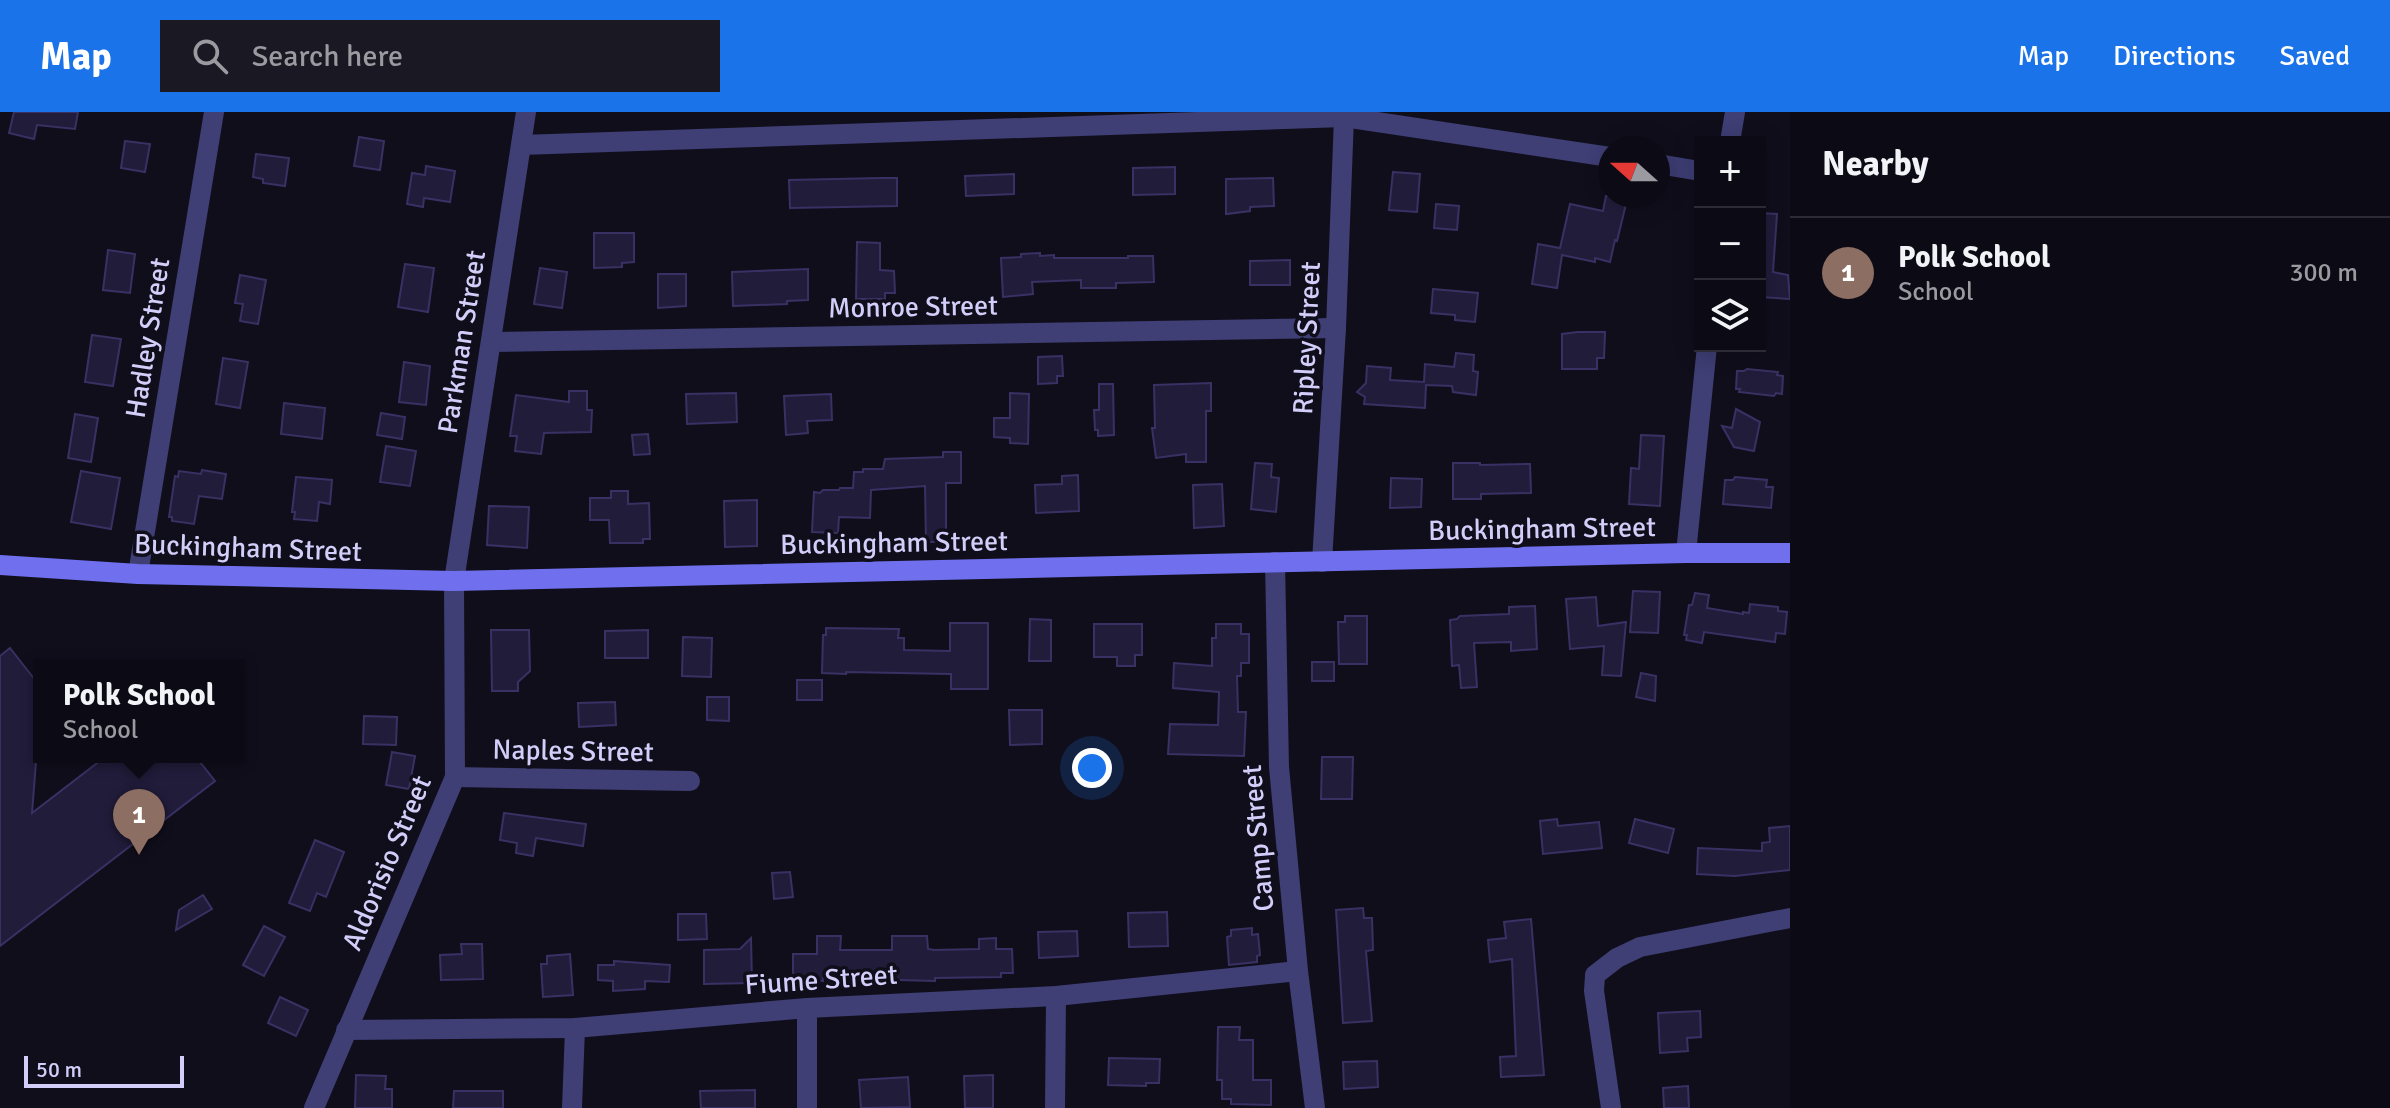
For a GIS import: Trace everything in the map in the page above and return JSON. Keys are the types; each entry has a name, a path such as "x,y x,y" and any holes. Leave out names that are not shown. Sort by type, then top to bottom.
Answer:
{"main road":[{"name":"Buckingham Street","path":"0,565 138,574 454,581 1790,553"}],"street":[{"name":"Hadley Street","path":"138,574 214,112"},
{"name":"Parkman Street","path":"454,581 526,112"},
{"path":"1731,136 1735,112"},
{"path":"521,145 1344,117 1598,155"},
{"name":"Ripley Street","path":"1322,562 1336,328 1344,117"},
{"path":"1670,166 1694,170"},
{"name":"Monroe Street","path":"491,342 1336,328"},
{"path":"1686,553 1706,352"},
{"name":"Camp Street","path":"1275,562 1279,767 1298,971 1315,1108"},
{"name":"Aldorisio Street","path":"314,1108 455,777 454,581"},
{"name":"Naples Street","path":"455,777 690,781"},
{"path":"1611,1108 1594,991 1595,975 1617,958 1640,947 1790,918"},
{"name":"Fiume Street","path":"346,1030 575,1028 807,1008 1056,996 1298,971"},
{"path":"1055,1108 1056,996"},
{"path":"807,1008 807,1108"},
{"path":"572,1108 575,1028"}],"building":[{"path":"14,112 78,112 75,129 37,125 34,139 9,133"},
{"path":"359,137 384,141 380,170 354,166"},
{"path":"125,141 150,144 145,172 121,168"},
{"path":"256,154 289,158 285,186 263,183 263,179 253,177"},
{"path":"426,166 455,171 450,202 424,198 423,207 407,204 412,173 425,175"},
{"path":"1175,167 1175,194 1133,195 1133,168"},
{"path":"1393,172 1420,174 1417,212 1389,210"},
{"path":"1014,174 1014,194 966,196 965,176"},
{"path":"897,178 897,206 790,208 789,180"},
{"path":"1273,178 1274,206 1250,207 1250,211 1226,214 1226,179"},
{"path":"1436,204 1459,206 1457,230 1434,228"},
{"path":"1570,204 1603,211 1604,208 1625,208 1610,262 1562,255 1557,288 1532,284 1538,244 1560,248"},
{"path":"1766,213 1777,214 1773,272 1788,275 1790,299 1766,297"},
{"path":"594,233 634,233 634,262 622,263 622,267 594,268"},
{"path":"857,242 880,243 880,270 894,271 895,293 885,293 885,299 856,299"},
{"path":"108,250 135,254 130,293 103,290"},
{"path":"1040,253 1040,256 1054,255 1054,258 1153,256 1154,282 1116,283 1116,288 1081,288 1081,280 1032,282 1033,294 1003,297 1001,258"},
{"path":"1290,260 1290,285 1250,285 1250,261"},
{"path":"405,264 434,268 428,312 398,307"},
{"path":"540,268 567,272 562,308 534,304"},
{"path":"808,269 808,300 733,306 732,272"},
{"path":"658,274 686,274 686,306 658,308"},
{"path":"240,275 266,280 258,324 240,321 243,304 235,303"},
{"path":"1433,289 1478,293 1475,322 1455,320 1455,315 1431,313"},
{"path":"1605,332 1604,358 1597,358 1597,369 1562,369 1562,334"},
{"path":"92,335 121,339 113,386 85,382"},
{"path":"1456,353 1474,355 1473,371 1478,372 1476,395 1453,392 1452,386 1426,385 1425,408 1364,404 1365,397 1357,392 1366,383 1367,366 1391,368 1390,380 1424,382 1425,364 1454,367"},
{"path":"1062,356 1063,376 1057,376 1057,383 1038,384 1038,357"},
{"path":"223,358 248,362 240,408 216,404"},
{"path":"404,362 430,366 426,405 399,402"},
{"path":"1737,371 1778,372 1777,375 1783,376 1782,394 1739,392 1740,389 1736,389"},
{"path":"1211,383 1211,411 1206,411 1206,462 1186,462 1186,454 1156,458 1152,428 1155,428 1154,385"},
{"path":"1099,384 1113,384 1114,435 1098,436 1098,430 1095,430 1094,410 1099,410"},
{"path":"569,391 587,391 587,410 592,410 591,432 544,433 541,454 515,451 517,436 510,436 516,395 569,402"},
{"path":"736,393 737,422 687,424 686,394"},
{"path":"1010,393 1029,394 1028,444 1010,443 1010,438 994,437 994,418 1010,418"},
{"path":"831,394 832,420 807,421 808,433 786,435 784,396"},
{"path":"284,403 325,408 322,439 281,434"},
{"path":"1736,409 1760,422 1754,451 1734,447 1722,426 1732,428"},
{"path":"381,413 405,417 402,439 377,435"},
{"path":"75,414 98,418 91,462 68,458"},
{"path":"648,434 650,454 634,455 632,435"},
{"path":"1641,435 1664,436 1660,506 1629,504 1631,468 1639,469"},
{"path":"386,446 416,451 410,486 380,482"},
{"path":"943,452 961,452 961,483 946,483 946,542 926,542 925,486 871,490 870,518 839,517 838,533 812,532 814,492 853,488 854,472 883,469 885,459 943,457"},
{"path":"1255,463 1272,464 1271,477 1279,478 1276,512 1251,509"},
{"path":"1453,463 1530,464 1531,493 1481,494 1481,499 1453,499"},
{"path":"202,470 226,474 222,499 199,496 194,524 172,521 169,517 175,476 178,477 179,471 201,474"},
{"path":"81,471 120,478 111,529 71,522"},
{"path":"1078,475 1079,511 1036,513 1035,485 1062,484 1062,476"},
{"path":"296,477 332,480 330,504 319,502 317,521 294,519"},
{"path":"1735,477 1767,480 1766,487 1773,487 1771,508 1723,504 1725,480"},
{"path":"1391,478 1422,479 1421,507 1390,508"},
{"path":"1222,484 1224,526 1194,528 1193,485"},
{"path":"611,491 628,491 628,504 649,503 650,539 643,539 643,543 610,543 609,520 590,520 590,498 611,498"},
{"path":"757,500 757,546 725,547 724,501"},
{"path":"489,506 529,507 527,548 487,545"},
{"path":"1633,591 1660,592 1658,633 1630,632"},
{"path":"1695,593 1709,595 1707,608 1743,614 1749,613 1750,604 1778,607 1778,611 1787,612 1785,634 1776,633 1775,642 1704,632 1702,643 1686,640 1687,635 1684,635 1689,605 1692,605"},
{"path":"1596,597 1598,626 1626,622 1621,676 1602,675 1604,646 1570,649 1566,599"},
{"path":"1535,606 1537,649 1511,651 1511,642 1474,643 1477,687 1461,688 1459,665 1452,666 1450,620 1460,616 1509,614 1509,607"},
{"path":"1345,616 1367,616 1367,664 1339,664 1338,622 1345,622"},
{"path":"1030,619 1051,620 1051,661 1029,661"},
{"path":"950,623 988,623 988,689 951,689 951,674 822,673 826,628 899,629 898,638 904,638 904,650 950,651"},
{"path":"1094,624 1142,624 1142,655 1135,655 1135,666 1117,666 1117,657 1094,657"},
{"path":"1216,624 1241,624 1241,634 1249,634 1249,663 1241,663 1241,676 1237,676 1238,712 1246,712 1244,756 1168,754 1170,724 1218,725 1219,692 1173,688 1174,663 1212,666 1212,638 1216,638"},
{"path":"491,630 529,630 530,671 518,682 518,691 492,691"},
{"path":"648,630 648,658 605,658 605,631"},
{"path":"683,637 712,638 711,677 682,676"},
{"path":"10,648 33,677 33,763 36,763 32,813 97,763 201,763 215,781 0,946 0,656"},
{"path":"1312,662 1334,662 1334,681 1312,681"},
{"path":"1641,673 1656,676 1655,701 1636,697"},
{"path":"797,680 822,680 822,700 797,700"},
{"path":"707,697 729,697 729,721 707,720"},
{"path":"615,702 616,725 579,727 578,703"},
{"path":"1009,710 1042,710 1042,744 1010,745"},
{"path":"364,716 397,717 396,745 363,744"},
{"path":"392,752 415,756 409,789 386,785"},
{"path":"1322,757 1353,757 1352,799 1321,799"},
{"path":"504,813 586,824 583,846 536,838 533,856 516,853 517,843 500,840"},
{"path":"1557,819 1558,826 1599,822 1602,848 1543,854 1540,821"},
{"path":"1635,819 1674,829 1668,853 1629,843"},
{"path":"1790,826 1790,870 1735,876 1697,874 1698,848 1762,851 1762,843 1770,842 1769,828"},
{"path":"315,840 344,852 326,897 317,893 310,911 289,903"},
{"path":"790,872 793,897 774,899 772,873"},
{"path":"203,895 212,909 176,930 179,910"},
{"path":"1363,908 1364,918 1372,918 1373,950 1366,951 1372,1021 1343,1023 1336,910"},
{"path":"1167,912 1168,946 1129,947 1128,913"},
{"path":"678,914 706,914 707,939 678,940"},
{"path":"1531,919 1544,1075 1501,1077 1500,1057 1516,1056 1512,959 1490,962 1488,940 1506,938 1504,922"},
{"path":"264,926 285,937 264,976 243,965"},
{"path":"1252,928 1252,935 1258,934 1260,955 1257,962 1229,965 1227,937 1231,936 1231,930"},
{"path":"1077,931 1078,956 1039,958 1038,932"},
{"path":"817,936 841,936 840,950 892,950 892,936 927,936 928,949 934,950 979,949 979,939 996,938 996,949 1012,949 1013,973 1001,973 1001,977 935,978 935,981 793,980 793,954 817,954"},
{"path":"751,938 752,983 704,984 704,950 740,949"},
{"path":"461,944 482,944 483,979 441,980 440,955 462,954"},
{"path":"570,954 573,995 543,997 541,964 547,964 547,956"},
{"path":"614,961 670,965 669,982 645,981 645,989 613,991 613,981 598,980 598,965 614,965"},
{"path":"280,997 308,1010 296,1036 268,1023"},
{"path":"1700,1011 1701,1037 1687,1038 1688,1051 1660,1053 1658,1013"},
{"path":"1218,1027 1240,1027 1239,1040 1253,1040 1253,1080 1271,1080 1271,1105 1231,1104 1231,1099 1222,1099 1222,1080 1217,1080"},
{"path":"1109,1058 1160,1059 1159,1083 1146,1083 1146,1086 1108,1085"},
{"path":"1377,1061 1378,1087 1344,1089 1343,1062"},
{"path":"356,1075 386,1076 385,1089 392,1089 392,1108 355,1108"},
{"path":"993,1075 993,1108 965,1108 964,1076"},
{"path":"908,1077 910,1107 861,1108 859,1080"},
{"path":"1688,1086 1689,1108 1664,1108 1663,1088"},
{"path":"755,1090 755,1108 701,1108 700,1091"},
{"path":"454,1091 503,1091 503,1108 453,1108"}],"place":[{"name":"Polk School","path":"139,855"}]}
